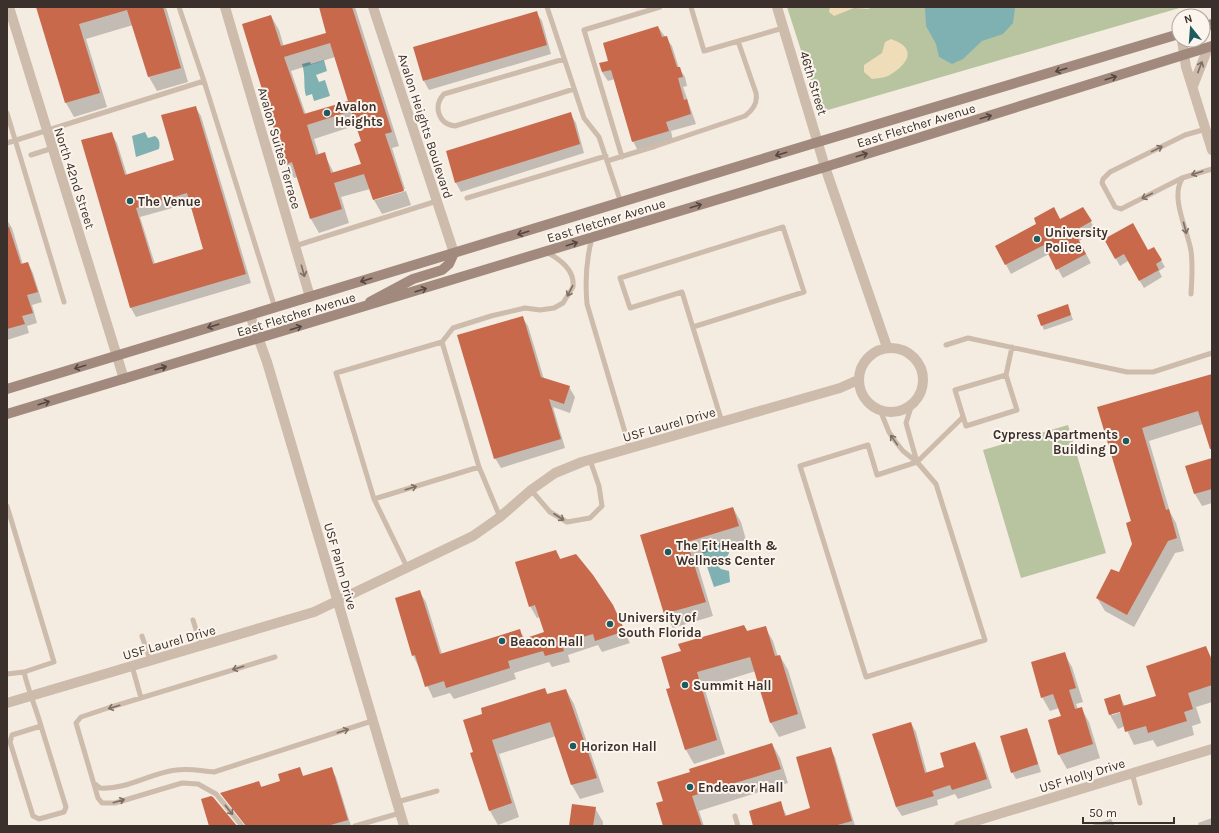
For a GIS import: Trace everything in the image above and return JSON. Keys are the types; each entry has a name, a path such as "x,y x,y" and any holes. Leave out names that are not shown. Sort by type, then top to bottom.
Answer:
{"main road":[{"name":"East Fletcher Avenue","path":"7,389 818,142 1171,36"},
{"name":"East Fletcher Avenue","path":"7,414 825,167 1207,48"},
{"path":"358,309 413,279 442,270 449,264 454,253"}],"street":[{"name":"North 42nd Street","path":"9,7 124,379"},
{"name":"Avalon Suites Terrace","path":"225,7 310,297"},
{"name":"Avalon Heights Boulevard","path":"373,7 454,253"},
{"name":"46th Street","path":"776,7 825,167"},
{"path":"1183,48 1186,67 1212,150"},
{"path":"1192,86 1210,48"},
{"path":"825,167 887,348"},
{"name":"USF Palm Drive","path":"250,315 267,362 336,600 404,826"},
{"path":"887,348 897,348 907,351 921,366 924,377 923,387 919,397 903,410 893,412 880,410 872,406 864,398 859,388 858,380 861,366 867,357 876,351 887,348"},
{"name":"USF Laurel Drive","path":"7,703 314,612 336,600 473,536 500,517 531,490 555,473 590,460 840,388 858,380"},
{"name":"USF Holly Drive","path":"959,826 1212,749"}],"lane":[{"path":"179,7 204,81 275,308"},
{"path":"547,7 584,118 599,137 620,203"},
{"path":"622,157 584,30 660,7"},
{"path":"691,7 704,51 783,28"},
{"path":"467,198 606,159 622,157 745,116 750,112 757,99 738,41"},
{"path":"564,59 444,94 439,99 439,113 441,118 448,125 455,126 574,89"},
{"path":"7,143 204,81"},
{"path":"7,113 64,302"},
{"path":"1206,129 1185,135 1110,172 1103,179 1102,183 1115,207 1121,209 1182,178 1212,169"},
{"path":"31,155 53,148"},
{"path":"1182,178 1178,188 1178,202 1191,250 1191,294"},
{"path":"295,246 437,201"},
{"path":"692,327 804,292 783,226 620,278 630,308 682,292 692,327 722,422"},
{"path":"592,238 587,257 587,304 630,449"},
{"path":"407,567 374,500 336,373 442,342 453,328 519,309 525,308 540,310 554,308 563,303 573,287 570,271 555,257 546,252"},
{"path":"946,345 968,338 1102,365 1127,372 1153,372 1212,353"},
{"path":"442,342 479,467 500,517"},
{"path":"1006,375 955,390 966,426 1016,410 1006,375 1012,347"},
{"path":"912,404 906,422 918,462"},
{"path":"880,410 889,432 895,441 903,451 918,462 936,484 985,640 866,677 800,466 868,445 877,475 918,462 963,417"},
{"path":"531,490 550,512 567,522 590,518 602,506 599,486 590,460"},
{"path":"374,500 479,467"},
{"path":"7,506 54,662 24,672 7,674"},
{"path":"193,620 201,646"},
{"path":"142,636 150,660"},
{"path":"242,826 216,794 198,784 182,783 110,804 102,803 98,798 76,722 77,720 141,698 275,657"},
{"path":"132,666 141,698"},
{"path":"24,672 32,696 66,807 64,812 38,819 33,816 10,742 12,735 41,726"},
{"path":"94,783 100,788 124,786 164,773 194,768 214,772 372,721"},
{"path":"1132,773 1140,803"},
{"path":"397,802 437,791"},
{"path":"355,826 400,813"},
{"path":"735,816 738,826"}],"green space":[{"path":"787,7 1183,7 1171,8 1171,10 821,112"},
{"path":"1068,425 1106,553 1021,578 983,450"}],"sand":[{"path":"830,7 873,7 868,9 854,8 834,16 829,12"},
{"path":"891,39 900,43 908,52 905,63 888,76 872,79 864,72 864,65 882,53 885,42"}],"water":[{"path":"925,7 1015,8 1013,23 1003,34 982,41 963,59 952,64 939,57 936,44 926,26"},
{"path":"324,60 327,71 316,75 319,82 325,80 330,96 314,101 312,94 306,96 302,64 310,62 311,64"},
{"path":"145,132 148,138 155,136 159,140 159,149 136,157 132,136"},
{"path":"726,541 729,553 727,557 718,561 718,566 721,569 729,571 730,582 714,587 701,549"}],"building":[{"path":"36,7 163,7 181,68 148,77 127,10 79,24 100,93 65,103"},
{"name":"Avalon Heights","path":"319,7 352,7 392,132 385,134 404,191 373,200 364,174 334,183 342,209 310,219 292,162 285,165 242,24 271,15 281,46 326,33","holes":["330,43 348,101 304,114 284,57","351,111 361,141 354,144 361,164 331,173 325,152 316,155 307,125"]},
{"path":"537,11 547,45 423,81 413,47"},
{"path":"658,26 662,37 667,36 677,67 680,67 683,77 678,78 684,100 687,99 691,114 666,122 669,131 632,142 611,70 602,72 599,63 608,61 603,43"},
{"name":"The Venue","path":"196,106 246,274 130,308 81,140 112,132 125,175 174,160 161,115","holes":["187,193 203,249 153,264 136,208"]},
{"path":"571,112 580,144 455,183 446,151"},
{"name":"University Police","path":"1054,207 1060,219 1083,207 1092,221 1074,231 1086,254 1056,270 1044,245 1005,265 995,246 1036,224 1034,218"},
{"path":"1133,223 1148,250 1154,247 1162,260 1156,264 1159,270 1139,281 1124,254 1115,259 1104,239"},
{"path":"7,227 9,227 21,264 28,262 38,292 27,295 33,313 22,316 25,324 7,329"},
{"path":"1068,304 1071,315 1041,326 1037,315"},
{"path":"523,316 541,377 570,386 564,404 549,399 561,439 494,459 457,335"},
{"path":"1212,374 1212,449 1210,449 1198,411 1142,428 1166,510 1169,509 1177,538 1168,541 1127,615 1096,598 1111,569 1119,572 1132,544 1126,523 1131,521 1097,407"},
{"path":"1212,458 1212,489 1194,494 1185,466"},
{"name":"The Fit Health & Wellness Center","path":"733,507 739,526 687,542 706,602 664,614 640,535"},
{"path":"556,550 560,559 576,554 593,575 613,605 625,631 595,641 593,634 562,643 564,651 545,656 543,651 508,661 510,668 446,688 444,681 425,687 415,655 412,656 395,598 420,590 440,654 520,629 523,639 544,632 535,605 529,607 515,562"},
{"name":"Summit Hall","path":"744,625 747,631 766,626 775,656 780,655 798,714 770,723 750,657 697,672 717,740 685,750 666,689 670,688 661,657 681,651 678,644"},
{"path":"1206,646 1212,661 1212,685 1188,693 1193,709 1184,712 1187,721 1148,733 1146,726 1125,732 1120,712 1109,715 1104,699 1120,694 1123,706 1156,696 1146,666"},
{"path":"1065,652 1076,688 1069,690 1075,709 1082,707 1093,744 1058,755 1048,720 1061,716 1053,694 1041,698 1031,662"},
{"name":"Horizon Hall","path":"545,688 547,694 566,689 597,778 571,785 550,722 492,740 512,803 489,811 470,753 473,752 463,720 482,714 481,708"},
{"path":"911,722 925,773 944,767 940,753 975,742 987,779 952,790 950,785 932,791 934,796 896,807 872,734"},
{"path":"1027,728 1038,764 1011,773 1000,736"},
{"name":"Endeavor Hall","path":"772,743 781,769 692,796 702,826 663,826 656,803 663,801 657,782 690,772 689,769"},
{"path":"831,747 852,821 834,826 753,826 749,811 781,801 785,816 810,808 796,757"},
{"path":"300,767 303,776 332,767 348,820 327,826 246,826 220,793 259,781 261,787 280,781 278,774"},
{"path":"211,796 237,826 209,826 201,799"},
{"path":"572,804 596,807 593,826 569,826"}],"place":[{"name":"Avalon Heights","path":"327,113"},
{"name":"The Venue","path":"130,201"},
{"name":"University Police","path":"1037,239"},
{"name":"Cypress Apartments Building D","path":"1126,441"},
{"name":"The Fit Health & Wellness Center","path":"668,552"},
{"name":"University of South Florida","path":"610,624"},
{"name":"Beacon Hall","path":"502,641"},
{"name":"Summit Hall","path":"685,685"},
{"name":"Horizon Hall","path":"573,746"},
{"name":"Endeavor Hall","path":"690,787"}]}
